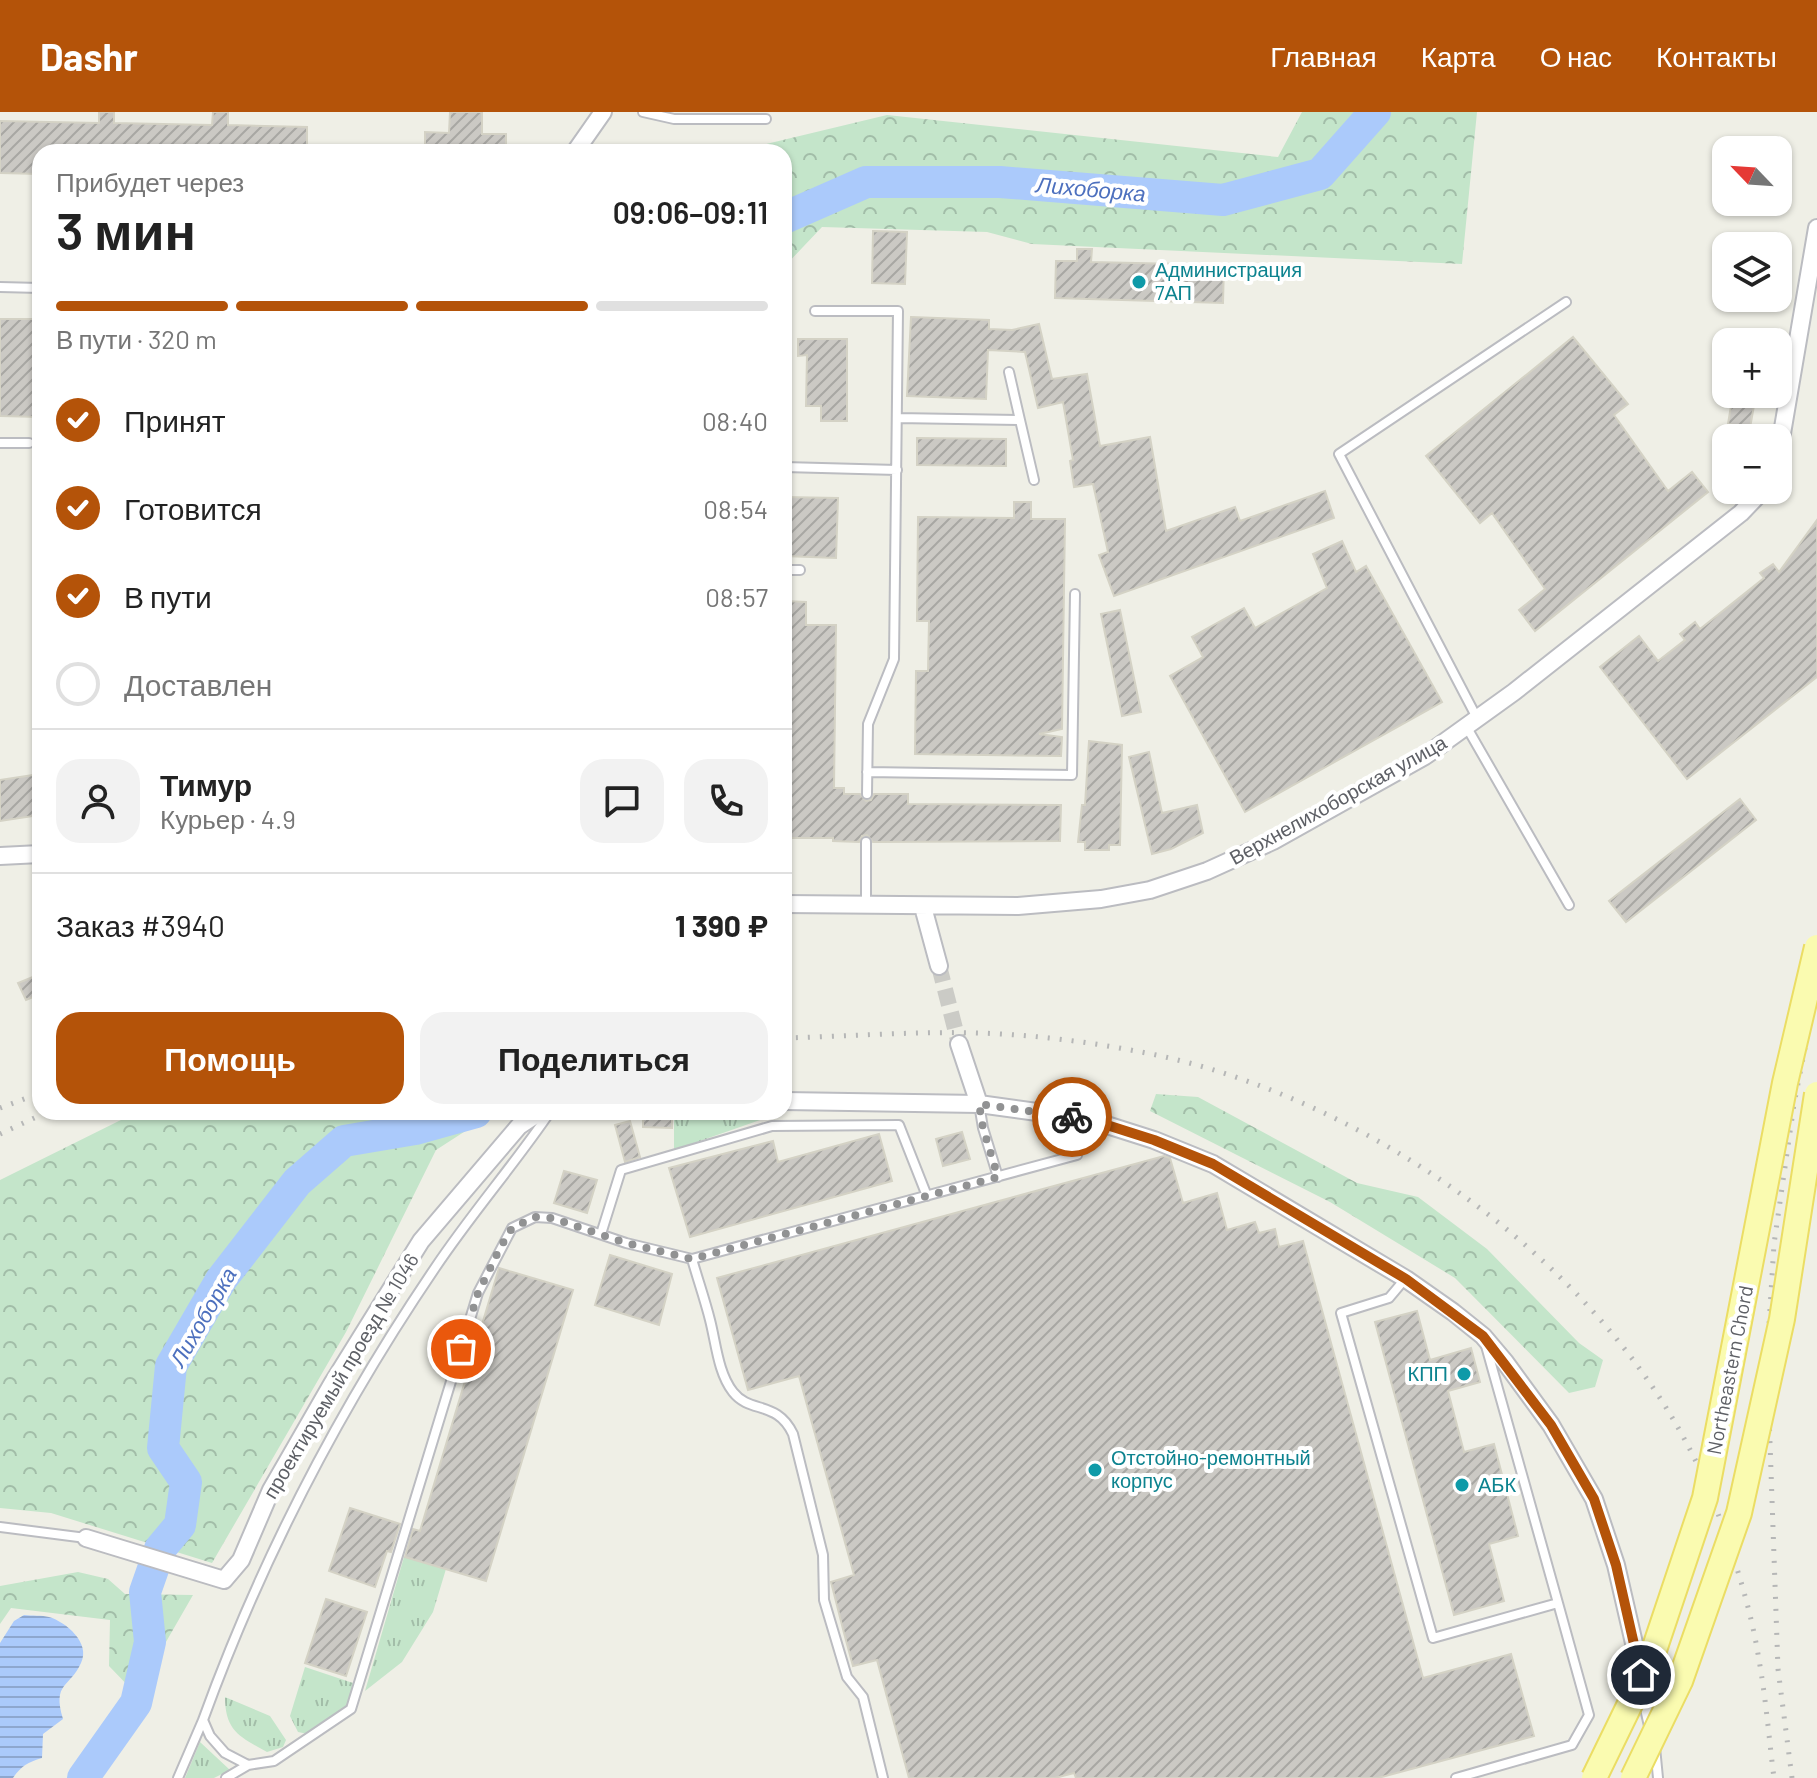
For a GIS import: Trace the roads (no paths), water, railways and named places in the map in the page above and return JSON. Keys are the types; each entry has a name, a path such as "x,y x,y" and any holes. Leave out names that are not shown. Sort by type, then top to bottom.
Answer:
{"main road":[{"name":"Northeastern Chord","path":"1594,1778 1649,1665 1705,1498 1785,1083 1817,947"},
{"name":"Northeastern Chord","path":"1633,1778 1680,1681 1739,1513 1782,1319 1817,1094"}],"street":[{"path":"580,144 598,114"},
{"path":"1784,424 1817,228"},
{"name":"Верхнелихоборская улица","path":"792,904 1018,906 1101,899 1150,890 1207,871 1273,841 1411,764 1472,723 1750,504"},
{"path":"0,856 32,854"},
{"path":"923,907 939,966"},
{"path":"959,1044 979,1104"},
{"path":"792,1101 979,1104 1088,1119 1154,1140 1213,1164 1406,1279 1483,1336 1551,1425 1594,1499 1616,1565 1654,1730"},
{"name":"проектируемый проезд № 1046","path":"86,1538 224,1580 241,1560 271,1490 332,1384 421,1241 519,1126 528,1120"}],"lane":[{"path":"643,112 674,119 766,119"},
{"path":"0,287 32,288"},
{"path":"1566,302 1339,454 1472,723 1569,905"},
{"path":"815,311 898,311 894,659 868,724 867,794"},
{"path":"1009,372 1034,480"},
{"path":"897,418 1020,420"},
{"path":"0,443 29,443"},
{"path":"792,467 897,470"},
{"path":"792,570 800,570"},
{"path":"867,772 1072,775 1075,594"},
{"path":"865,906 866,842"},
{"path":"979,1104 998,1177"},
{"path":"178,1778 255,1589 329,1439 435,1266 544,1120"},
{"path":"601,1234 621,1170 772,1126 899,1125 927,1196"},
{"path":"226,1778 248,1765 274,1761 351,1709 478,1293 512,1228 535,1217 552,1218 692,1259 1077,1155"},
{"path":"692,1259 720,1360 733,1392 740,1399 775,1412 787,1422 793,1434 823,1555 824,1600 847,1677 863,1697 883,1778"},
{"path":"1406,1279 1389,1298 1341,1313 1433,1638 1558,1603"},
{"path":"1456,1778 1572,1745 1589,1715 1483,1336"},
{"path":"0,1527 86,1538"},
{"path":"203,1720 210,1736 225,1753 248,1765"},
{"path":"1654,1730 1658,1778"}],"water":[{"path":"24,1615 46,1616 63,1623 80,1641 83,1655 77,1671 61,1692 63,1719 43,1734 42,1758 25,1765 13,1778 0,1778 0,1643 14,1621"}],"waterway":[{"name":"Лихоборка","path":"792,214 866,182 1000,182 1223,200 1320,174 1375,112"},
{"name":"Лихоборка","path":"83,1778 136,1703 150,1642 145,1592 160,1549 180,1525 186,1482 163,1448 171,1366 221,1280 297,1182 344,1141 447,1120"}],"tunnel":[{"path":"939,966 959,1044"}],"railway":[{"path":"1792,1778 1778,1669 1767,1358 1774,1244 1794,1104 1817,987"},
{"path":"792,1038 987,1033 1032,1036 1141,1052 1230,1075 1318,1110 1404,1156 1486,1212 1560,1277 1625,1349 1678,1428 1717,1511 1747,1603 1756,1641 1774,1778"},
{"path":"0,1108 32,1096"},
{"path":"0,1134 32,1119"}],"place":[{"name":"Администрация 7АП","path":"1139,282"},
{"name":"КПП","path":"1464,1374"},
{"name":"Отстойно-ремонтный корпус","path":"1095,1470"},
{"name":"АБК","path":"1462,1485"}]}
